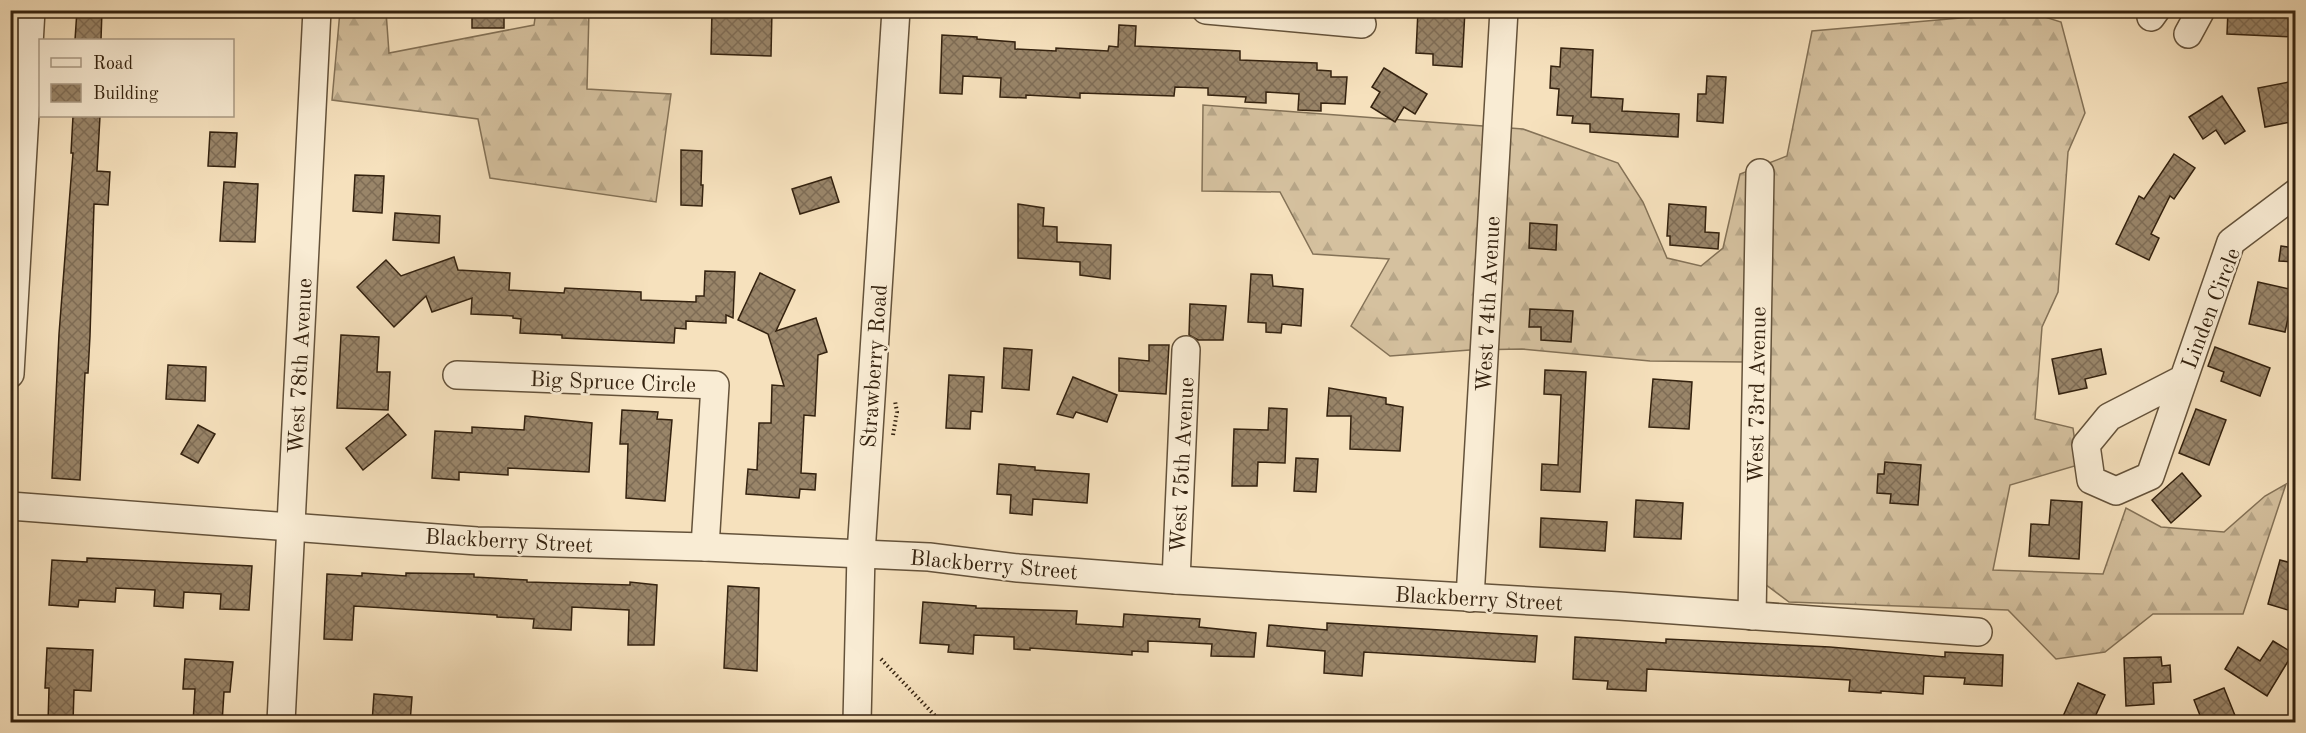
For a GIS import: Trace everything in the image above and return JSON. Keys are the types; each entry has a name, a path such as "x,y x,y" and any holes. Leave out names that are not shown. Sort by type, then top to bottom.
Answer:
{"street":[{"path":"10,374 31,10"},
{"name":"West 78th Avenue","path":"281,723 317,10"},
{"name":"Strawberry Road","path":"857,723 861,554 896,10"},
{"path":"1206,10 1362,24"},
{"name":"West 74th Avenue","path":"1470,598 1504,10"},
{"path":"2188,34 2201,10"},
{"name":"West 73rd Avenue","path":"1752,616 1760,173"},
{"name":"Linden Circle","path":"2183,379 2231,242 2295,193"},
{"name":"West 75th Avenue","path":"1176,580 1186,350"},
{"name":"Big Spruce Circle","path":"457,375 715,385 705,547"},
{"name":"Blackberry Street","path":"10,506 477,541 705,547 929,557 1018,568 1176,580 1978,632"}],"path":[{"path":"881,659 941,723"}],"green space":[{"path":"340,11 386,11 389,53 534,25 536,11 589,11 587,89 671,94 656,202 490,178 478,119 332,100"},
{"path":"2029,12 2061,22 2085,113 2068,152 2058,292 2042,327 2035,419 2073,428 2078,465 2010,485 1993,570 2103,574 2126,508 2161,527 2224,532 2265,496 2286,484 2243,614 2153,614 2105,652 2056,659 2008,610 1789,602 1765,584 1745,362 1650,361 1522,349 1390,356 1351,326 1389,259 1313,254 1280,192 1202,191 1203,105 1523,129 1618,163 1643,202 1667,258 1701,266 1723,248 1740,174 1787,156 1812,31"}],"building":[{"path":"77,10 102,10 101,39 75,39"},
{"path":"472,10 504,10 504,28 472,28"},
{"path":"712,10 772,10 771,56 711,54"},
{"path":"1418,10 1465,10 1462,67 1433,65 1433,54 1416,53"},
{"path":"2228,10 2295,10 2295,37 2227,34"},
{"path":"1119,25 1136,26 1135,46 1240,51 1240,60 1317,63 1317,70 1331,71 1331,77 1347,77 1345,104 1321,103 1321,111 1298,110 1299,94 1266,92 1266,103 1245,102 1246,97 1208,95 1208,88 1175,87 1174,96 1080,93 1080,98 1026,95 1026,98 1000,97 1001,78 963,76 962,94 940,93 942,35 1015,42 1015,49 1056,51 1056,48 1108,51 1109,46 1118,47"},
{"path":"1561,48 1593,50 1591,97 1623,99 1622,111 1679,114 1678,137 1590,132 1590,124 1572,123 1573,116 1557,115 1559,89 1550,88 1551,66 1560,67"},
{"path":"1384,68 1427,94 1415,114 1404,107 1395,122 1371,107 1380,92 1372,87"},
{"path":"1707,76 1726,77 1723,123 1697,121 1698,94 1706,94"},
{"path":"2294,81 2295,103 2288,105 2291,122 2265,127 2258,88"},
{"path":"2222,96 2245,131 2225,144 2216,130 2203,139 2189,117"},
{"path":"73,117 100,117 97,171 110,172 108,205 94,204 90,336 88,373 85,373 80,480 52,478 59,334 73,153 71,153"},
{"path":"210,132 237,133 235,167 208,166"},
{"path":"681,150 702,151 702,206 681,205"},
{"path":"2174,154 2195,168 2174,199 2170,196 2151,234 2159,238 2149,260 2116,244 2139,196 2144,199"},
{"path":"355,175 384,176 382,213 353,211"},
{"path":"831,177 839,202 800,214 792,189"},
{"path":"224,182 258,184 255,242 220,241"},
{"path":"1018,204 1044,208 1043,226 1057,227 1057,242 1111,245 1110,279 1080,275 1080,262 1018,258"},
{"path":"1669,204 1706,207 1705,232 1719,233 1718,249 1670,245 1670,236 1667,236"},
{"path":"395,213 440,216 439,243 393,240"},
{"path":"1530,223 1557,225 1556,250 1529,248"},
{"path":"2281,246 2295,248 2295,262 2279,261"},
{"path":"454,257 458,270 510,273 509,290 564,293 565,288 641,292 641,300 696,302 696,296 704,296 705,271 735,272 733,318 726,315 726,323 686,321 686,329 675,328 674,343 562,338 562,335 520,333 521,319 513,318 513,316 471,314 472,298 432,312 426,296 394,327 357,287 386,260 401,276"},
{"path":"760,273 795,290 776,331 816,318 827,352 818,355 815,416 804,415 801,473 816,474 815,490 800,489 799,498 746,494 748,469 757,470 759,423 771,423 772,385 784,386 768,334 738,320"},
{"path":"1251,274 1272,275 1273,286 1303,289 1301,326 1282,324 1281,333 1266,332 1266,323 1248,322"},
{"path":"2258,282 2294,290 2285,332 2249,324"},
{"path":"1190,304 1226,306 1223,340 1198,340 1189,335"},
{"path":"1530,309 1573,311 1571,342 1541,340 1541,327 1529,327"},
{"path":"341,335 379,337 377,372 390,372 388,410 337,408"},
{"path":"1149,345 1169,345 1166,394 1119,391 1119,358 1149,361"},
{"path":"2215,347 2270,368 2260,396 2221,381 2224,372 2208,366"},
{"path":"1004,348 1032,350 1029,390 1002,388"},
{"path":"2101,349 2106,374 2085,379 2087,388 2059,394 2052,359"},
{"path":"168,365 206,367 205,401 166,399"},
{"path":"1545,370 1586,372 1580,492 1541,490 1542,464 1558,465 1561,395 1544,394"},
{"path":"949,375 984,377 982,412 971,411 970,429 946,428"},
{"path":"1073,377 1117,395 1107,422 1076,412 1073,418 1057,414"},
{"path":"1653,379 1692,382 1689,429 1649,427"},
{"path":"1329,388 1386,398 1386,404 1403,407 1400,451 1350,449 1351,416 1327,416"},
{"path":"1269,408 1287,409 1285,463 1258,462 1257,486 1232,486 1234,429 1268,430"},
{"path":"2196,409 2226,420 2209,465 2179,453"},
{"path":"622,410 658,412 657,419 672,420 665,501 626,498 628,444 620,444"},
{"path":"388,414 406,435 363,470 346,448"},
{"path":"525,416 592,423 589,472 508,468 508,475 459,472 459,480 432,478 435,431 472,433 472,427 524,430"},
{"path":"198,425 215,434 198,463 181,454"},
{"path":"1296,458 1318,459 1316,492 1294,491"},
{"path":"1885,462 1921,465 1918,505 1890,503 1891,494 1877,493 1878,474 1884,474"},
{"path":"999,464 1035,467 1035,470 1089,474 1087,503 1033,499 1032,515 1010,513 1011,495 997,494"},
{"path":"2182,473 2201,496 2171,523 2152,500"},
{"path":"1636,500 1683,503 1681,539 1634,537"},
{"path":"2051,500 2082,502 2079,559 2029,556 2031,524 2049,525"},
{"path":"1541,518 1607,522 1605,551 1540,547"},
{"path":"87,558 252,566 249,610 220,609 221,594 184,592 183,608 154,606 155,590 116,588 115,602 79,600 78,607 49,605 52,560 87,562"},
{"path":"2280,560 2295,564 2295,612 2268,604"},
{"path":"362,573 406,576 406,573 474,574 474,577 527,580 527,582 630,585 630,582 657,585 654,645 628,645 629,610 572,607 571,630 533,628 534,619 354,606 352,640 324,639 327,574 362,576"},
{"path":"728,586 759,588 757,671 724,668"},
{"path":"923,602 976,606 976,608 1077,611 1076,624 1123,627 1124,614 1200,619 1199,627 1256,633 1254,657 1211,656 1212,644 1148,641 1148,652 1132,651 1132,655 1030,648 1030,650 1014,649 1014,637 974,635 973,654 948,652 949,645 920,643"},
{"path":"1327,623 1537,636 1535,662 1364,652 1362,676 1324,673 1325,651 1267,646 1269,625 1327,630"},
{"path":"1575,637 1666,643 1666,639 1830,647 1945,657 1945,652 2003,655 2002,686 1964,684 1965,678 1924,676 1923,694 1881,691 1881,693 1849,691 1850,680 1647,669 1646,691 1607,689 1608,681 1573,679"},
{"path":"2273,641 2293,653 2267,696 2225,669 2238,647 2260,661"},
{"path":"47,648 93,650 91,691 74,690 73,723 48,723 49,688 45,688"},
{"path":"2161,657 2162,666 2170,665 2171,682 2153,683 2154,704 2126,706 2124,658"},
{"path":"185,659 233,662 230,692 224,692 222,723 193,723 195,689 183,689"},
{"path":"2078,683 2105,695 2094,719 2090,717 2088,723 2060,723"},
{"path":"2224,688 2238,723 2203,723 2194,700"},
{"path":"374,694 412,697 410,723 372,723"}]}
